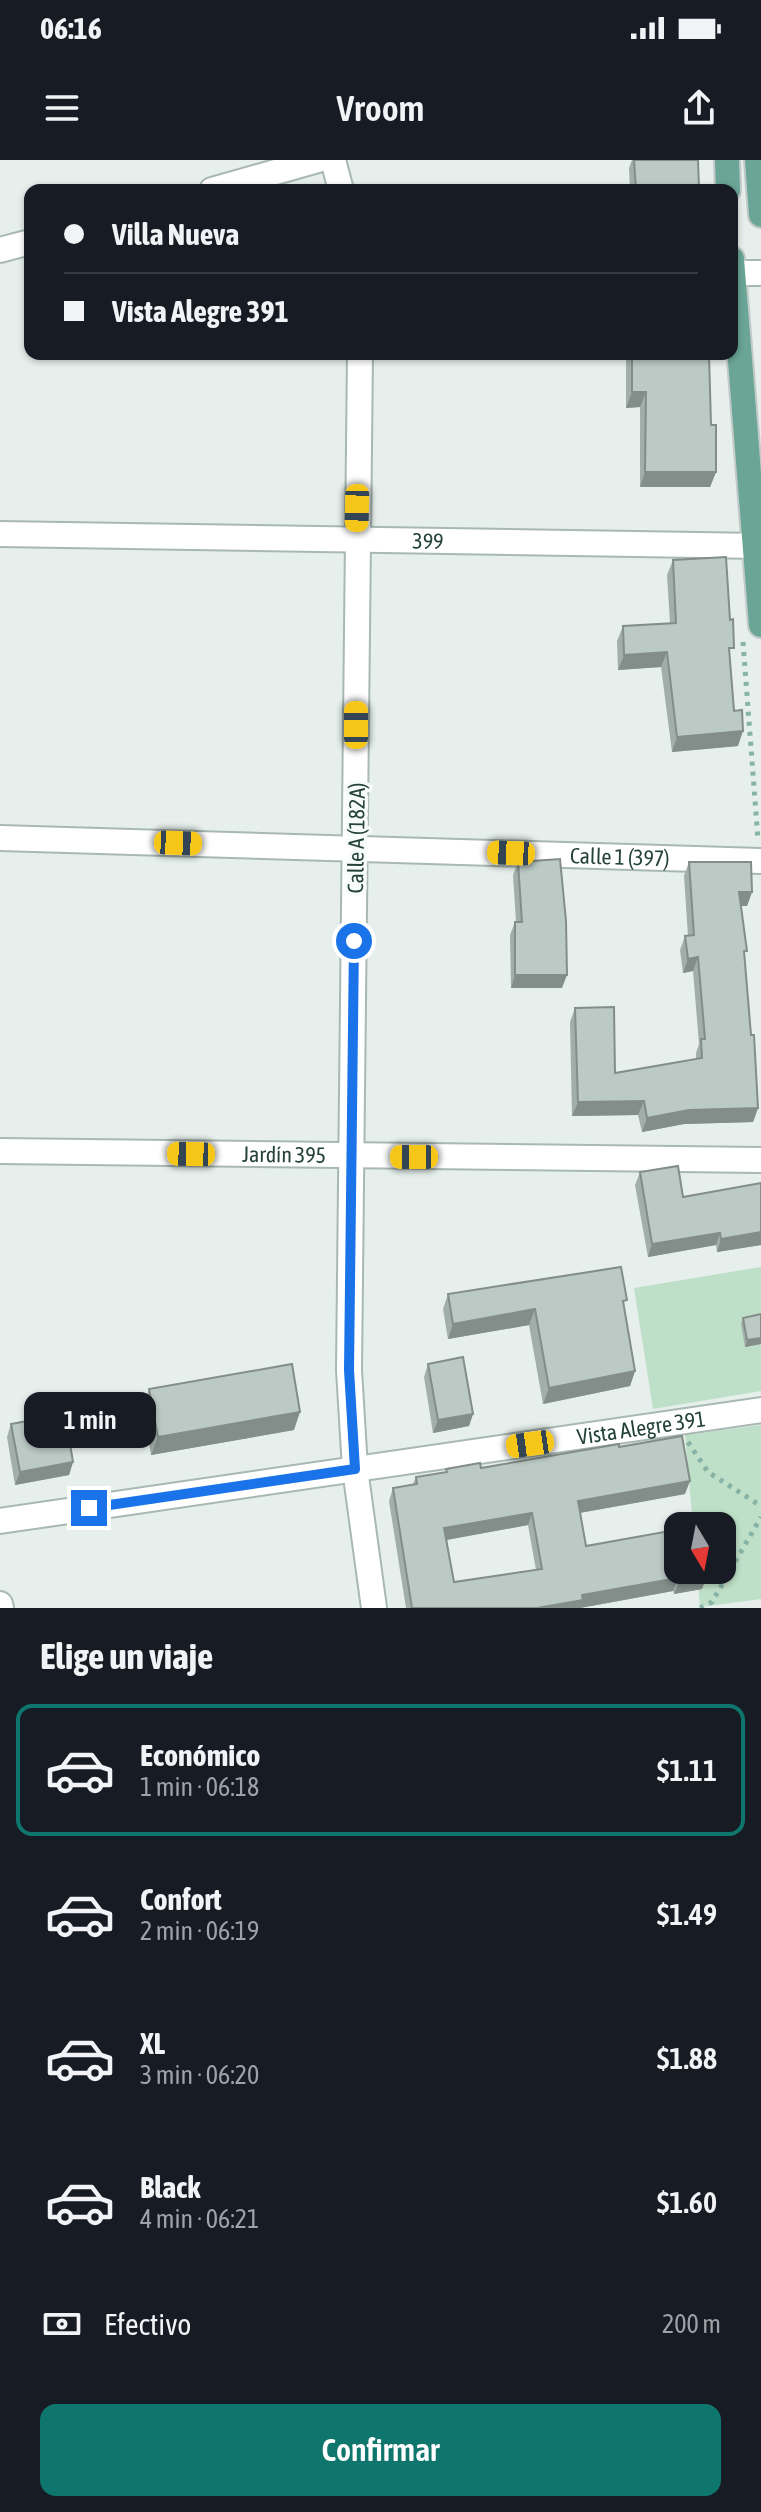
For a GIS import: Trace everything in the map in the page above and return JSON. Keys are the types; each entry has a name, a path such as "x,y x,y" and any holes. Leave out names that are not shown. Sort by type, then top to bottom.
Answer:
{"main road":[{"path":"727,160 728,184"},
{"path":"757,160 761,215"},
{"path":"738,336 758,546 761,625"}],"street":[{"path":"233,184 318,160"},
{"path":"333,160 339,184"},
{"path":"0,250 24,244"},
{"path":"738,273 761,273"},
{"name":"Calle A (182A)","path":"360,360 349,1370 355,1469 374,1608"},
{"name":"399","path":"0,534 758,546"},
{"name":"Calle 1 (397)","path":"0,838 761,861"},
{"name":"Jardín 395","path":"0,1151 761,1160"},
{"name":"Vista Alegre 391","path":"0,1521 761,1410"}],"path":[{"path":"675,1423 708,1472 761,1506"},
{"path":"700,1608 712,1602 761,1517"}],"green space":[{"path":"761,1267 761,1391 653,1409 634,1288"},
{"path":"761,1425 761,1599 700,1607 698,1584 736,1584 736,1512 692,1512 685,1435"}],"building":[{"path":"634,160 698,160 699,184 636,184"},
{"path":"632,360 709,360 711,425 716,425 716,472 645,472 646,392 632,392"},
{"path":"726,557 730,620 733,619 734,648 729,648 734,711 742,710 743,731 677,737 667,652 624,655 623,626 676,623 673,560"},
{"path":"560,859 567,975 515,975 515,922 522,922 518,862"},
{"path":"689,862 751,862 752,892 739,892 747,951 744,951 751,1035 754,1035 758,1108 689,1110 647,1118 644,1101 578,1102 575,1008 614,1007 615,1073 702,1058 701,1039 705,1039 698,957 688,959 685,936 694,935"},
{"path":"678,1166 683,1197 761,1183 761,1232 721,1239 720,1233 652,1244 640,1172"},
{"path":"621,1267 627,1300 623,1301 635,1371 549,1388 535,1309 453,1324 448,1294"},
{"path":"761,1314 761,1338 747,1340 743,1318"},
{"path":"463,1357 473,1414 438,1420 428,1364"},
{"path":"292,1364 300,1412 158,1437 149,1389"},
{"path":"65,1414 73,1462 20,1472 11,1424"},
{"path":"682,1436 690,1481 578,1501 586,1546 664,1532 664,1580 582,1595 583,1600 537,1608 412,1608 393,1488 417,1484 416,1477 447,1472 446,1469 480,1463 481,1468 619,1444 619,1447","holes":["532,1513 542,1569 454,1582 444,1528"]}],"route":[{"path":"89,1508 355,1469 349,1370 354,941"}]}
